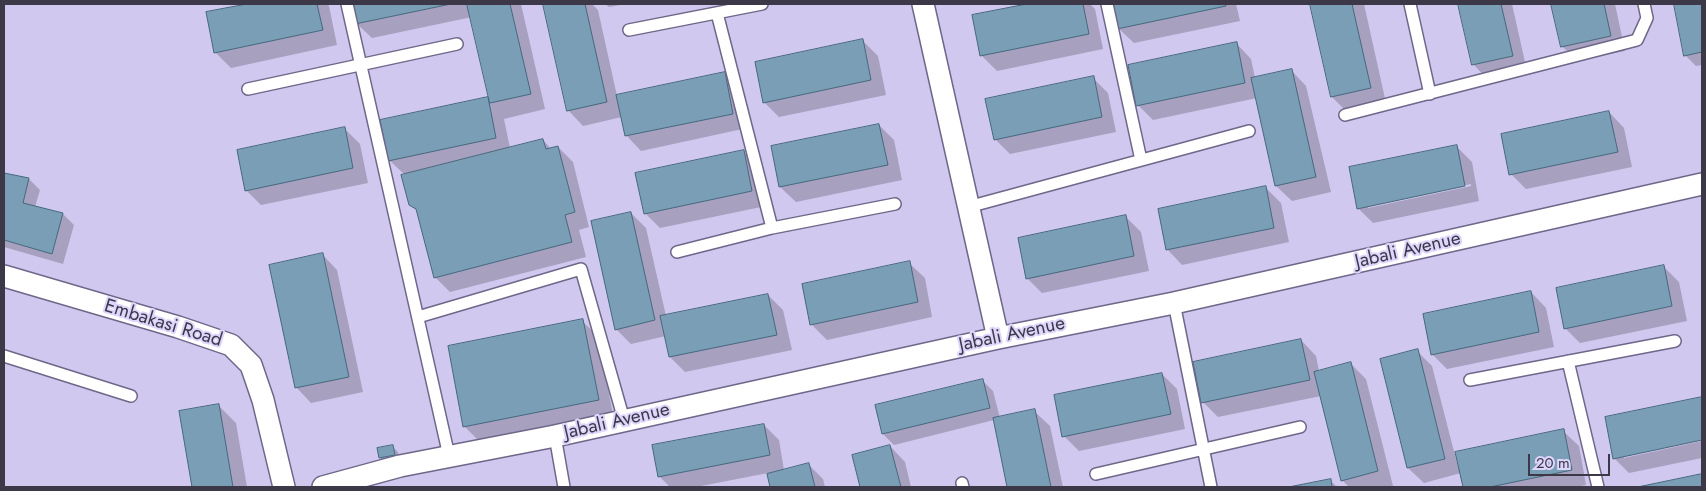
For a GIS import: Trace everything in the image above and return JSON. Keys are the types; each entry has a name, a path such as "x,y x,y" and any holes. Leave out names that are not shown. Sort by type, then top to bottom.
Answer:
{"street":[{"path":"922,4 998,338"},
{"name":"Jabali Avenue","path":"322,487 400,466 555,436 998,338 1174,303 1702,184"},
{"name":"Embakasi Road","path":"4,276 178,327 231,345 251,365 263,400 284,487"}],"lane":[{"path":"347,4 449,456"},
{"path":"629,30 762,4"},
{"path":"1107,4 1141,160"},
{"path":"1410,4 1430,94"},
{"path":"1345,115 1637,40 1647,18 1644,4"},
{"path":"717,13 772,228"},
{"path":"248,89 457,44"},
{"path":"968,207 1249,131"},
{"path":"677,252 772,228 895,204"},
{"path":"418,317 581,269 624,420"},
{"path":"1174,303 1211,487"},
{"path":"1470,380 1675,341"},
{"path":"4,356 131,396"},
{"path":"1568,361 1598,487"},
{"path":"1096,474 1300,427"},
{"path":"555,436 564,487"}],"building":[{"path":"247,4 317,4 323,30 214,53 206,12"},
{"path":"351,4 451,4 355,24"},
{"path":"467,4 510,4 531,94 490,103"},
{"path":"543,4 585,4 607,102 567,111"},
{"path":"1027,4 1083,4 1089,34 980,56 972,15"},
{"path":"1112,4 1225,4 1226,6 1117,29"},
{"path":"1310,4 1352,4 1371,88 1331,97"},
{"path":"1458,4 1501,4 1513,56 1472,65"},
{"path":"1551,4 1604,4 1611,36 1561,47"},
{"path":"1674,4 1702,4 1702,52 1684,56"},
{"path":"863,39 871,80 763,103 755,62"},
{"path":"1237,42 1245,83 1136,106 1128,65"},
{"path":"1292,69 1316,177 1275,186 1251,78"},
{"path":"725,72 733,114 625,136 616,95"},
{"path":"1094,76 1102,117 994,140 985,99"},
{"path":"488,97 496,138 388,161 380,120"},
{"path":"1609,111 1618,152 1509,175 1501,134"},
{"path":"879,124 888,165 779,187 771,146"},
{"path":"345,127 353,168 245,191 237,150"},
{"path":"543,139 546,149 558,146 575,212 565,215 572,242 434,278 416,209 409,205 401,175"},
{"path":"1457,145 1465,186 1357,209 1349,167"},
{"path":"744,150 752,191 644,214 635,173"},
{"path":"4,173 29,178 23,203 63,213 52,254 4,240"},
{"path":"1266,186 1274,228 1166,250 1158,209"},
{"path":"631,212 655,320 615,330 591,221"},
{"path":"1126,215 1134,256 1026,279 1018,238"},
{"path":"323,253 349,377 295,388 269,265"},
{"path":"910,261 918,302 810,325 802,284"},
{"path":"1664,265 1672,306 1564,329 1556,288"},
{"path":"1531,291 1539,332 1431,355 1423,314"},
{"path":"768,294 777,335 669,357 660,316"},
{"path":"583,319 599,400 463,427 448,346"},
{"path":"1301,339 1310,380 1201,403 1193,362"},
{"path":"1418,349 1445,459 1407,468 1380,359"},
{"path":"1351,362 1378,471 1341,481 1314,372"},
{"path":"1162,373 1171,414 1062,437 1054,395"},
{"path":"983,379 990,408 882,434 875,405"},
{"path":"1702,397 1702,440 1613,459 1605,417"},
{"path":"219,404 233,487 192,487 179,411"},
{"path":"1035,409 1051,487 1007,487 993,418"},
{"path":"764,424 770,455 658,477 652,445"},
{"path":"1564,429 1572,470 1490,487 1463,487 1455,452"},
{"path":"393,445 395,455 379,458 377,448"},
{"path":"890,445 901,487 860,487 852,455"},
{"path":"809,463 815,487 770,487 767,474"},
{"path":"1702,474 1702,487 1638,487"},
{"path":"1331,479 1332,487 1289,487"}]}
